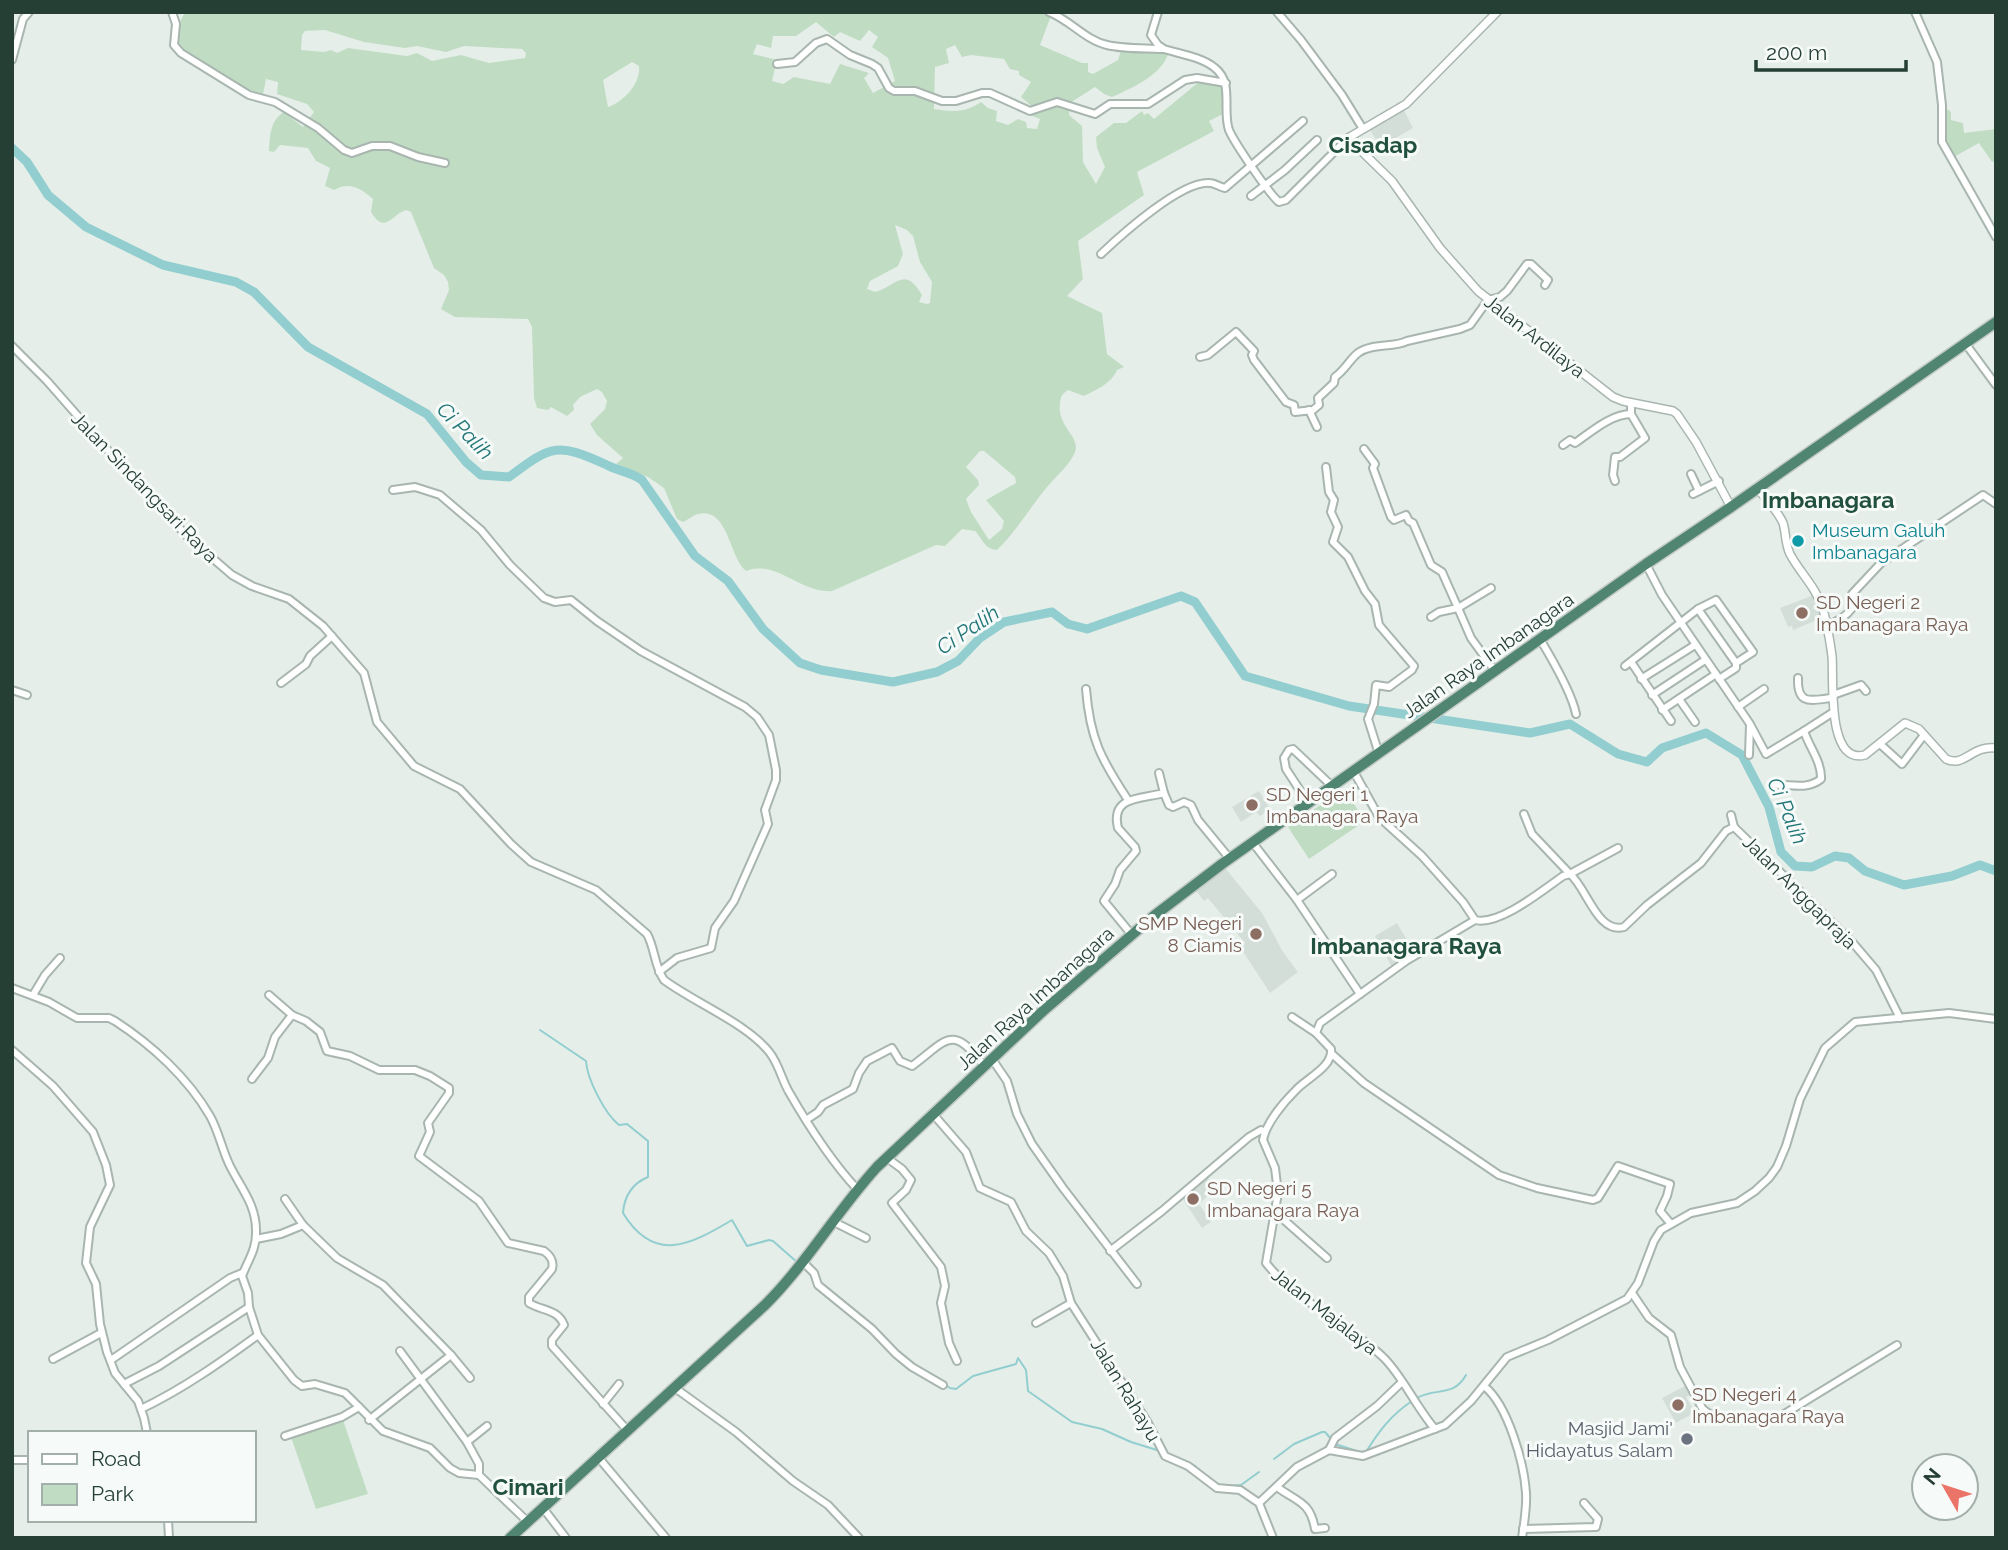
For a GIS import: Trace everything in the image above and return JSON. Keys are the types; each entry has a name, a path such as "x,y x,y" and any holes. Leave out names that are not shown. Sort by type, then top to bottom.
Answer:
{"highway":[{"name":"Jalan Raya Imbanagara","path":"510,1538 765,1305 801,1264 857,1189 887,1158 1043,1011 1132,935 1230,859 1440,709 1996,322"}],"street":[{"path":"12,60 23,19 29,12"},
{"path":"172,12 176,20 174,45 181,53 249,96 275,102 318,128 344,150 352,153 372,146 390,146 418,157 445,163"},
{"path":"1049,12 1107,45 1164,49 1214,66 1226,83 1229,130 1265,184 1277,200 1283,202 1349,138 1406,104 1497,12"},
{"path":"1158,12 1151,35 1164,49"},
{"path":"1277,12 1301,40 1363,129"},
{"path":"1915,12 1937,62 1942,105 1942,142 1996,237"},
{"path":"777,64 795,62 816,43 827,39 850,55 878,68 889,88 894,91 915,91 942,101 990,93 1030,111 1057,102 1095,114 1110,104 1148,104 1185,79 1226,83"},
{"path":"1101,254 1150,211 1181,192 1207,183 1225,188 1303,121"},
{"name":"Jalan Ardilaya","path":"1349,138 1392,181 1440,248 1488,300 1612,397 1673,411 1683,421 1719,481 1731,507"},
{"path":"1251,196 1285,170 1317,140"},
{"path":"1200,357 1208,355 1236,332 1254,351 1254,360 1286,402 1294,405 1295,412 1309,410 1319,405 1318,398 1328,390 1335,377 1359,352 1400,345 1469,325 1488,300 1507,292 1527,264 1531,264 1548,280 1545,285"},
{"path":"1965,343 1996,386"},
{"name":"Jalan Sindangsari Raya","path":"12,346 190,538 232,575 252,586 289,599 311,615 332,636 364,673 377,722 405,758 421,771 460,789 531,862 584,883 601,893 647,933 652,942 659,972"},
{"path":"1615,481 1613,459 1620,457 1644,438 1631,414 1631,403"},
{"path":"1309,410 1317,428"},
{"path":"1563,445 1570,440 1575,443 1613,419 1631,414"},
{"path":"1364,449 1375,464 1373,468 1391,517 1394,520 1406,515 1413,523 1431,565 1441,572 1471,638 1495,671"},
{"path":"1326,467 1329,492 1334,500 1331,512 1338,527 1333,542 1348,557 1365,591 1375,604 1379,625 1414,666 1388,687 1376,685 1368,721 1379,754"},
{"path":"1691,474 1696,492 1719,481"},
{"path":"393,490 415,487 440,495 481,530 510,565 544,598 555,602 566,599 576,603 641,651 745,707 757,717 766,730 776,771 776,780 765,810 768,824 734,901 715,928 711,948 677,958 659,972 664,980 742,1028 766,1048 806,1120 857,1189"},
{"path":"1757,488 1782,520 1789,551 1817,592 1831,652 1832,713 1843,747 1852,755 1865,755 1905,723 1919,729 1946,759 1952,762 1961,761 1980,748 1996,748"},
{"path":"1826,625 1836,622 1850,612 1853,607 1852,594 1881,563 1983,495 1996,504"},
{"path":"1646,564 1662,596 1750,724 1765,753 1832,713"},
{"path":"1431,617 1439,612 1458,608 1491,588"},
{"path":"1671,721 1628,664 1698,609 1715,600 1722,606 1753,652 1736,663"},
{"path":"1662,710 1736,668 1736,663 1698,609"},
{"path":"281,683 306,664 310,656 332,636"},
{"path":"1541,639 1576,714"},
{"path":"1641,678 1695,645"},
{"path":"1652,695 1705,660"},
{"path":"1798,678 1797,692 1811,700 1832,696 1861,685 1866,691"},
{"path":"1086,689 1088,715 1102,761 1128,800"},
{"path":"1738,707 1764,689"},
{"path":"12,690 27,695"},
{"path":"1679,699 1695,722"},
{"path":"1749,755 1750,724"},
{"path":"1771,785 1802,787 1821,779 1818,761 1804,731"},
{"path":"1880,744 1902,764 1923,735"},
{"path":"1749,744 1759,743"},
{"path":"1310,804 1286,769 1284,758 1289,750 1293,749 1333,787"},
{"path":"1354,772 1379,817 1422,856 1463,902 1475,920 1483,922 1494,919 1563,876 1618,848"},
{"path":"1159,773 1169,805 1177,806 1184,802 1191,805 1198,820 1230,859"},
{"path":"1132,935 1104,901 1120,870 1136,851 1116,822 1119,809 1128,800 1164,793"},
{"path":"1524,814 1532,834 1570,874"},
{"path":"1731,815 1734,827"},
{"name":"Jalan Anggapraja","path":"1570,874 1602,920 1612,927 1624,927 1647,905 1666,893 1701,863 1726,831 1734,827 1853,943 1875,970 1900,1018"},
{"path":"1253,843 1297,900 1360,993"},
{"path":"1297,900 1332,874"},
{"path":"1316,1033 1324,1020 1360,993 1406,961 1475,920"},
{"path":"33,995 47,972 60,958"},
{"path":"12,988 33,995 76,1018 109,1018 115,1021 178,1073 212,1119 229,1164 251,1202 256,1239 253,1255 242,1273 242,1280 249,1296 249,1307 258,1335 298,1384 331,1387 345,1393 369,1420 383,1431 430,1448 455,1471 479,1475 528,1522"},
{"path":"269,995 292,1015 306,1021 320,1032 329,1052 350,1056 379,1070 415,1070 449,1088 449,1093 428,1123 430,1133 419,1156 479,1201 508,1242 544,1251 548,1255 553,1264 552,1269 528,1301 533,1306 555,1313 563,1320 565,1325 552,1340 552,1346 628,1431"},
{"path":"1273,1538 1259,1503 1305,1462 1329,1450 1363,1456 1435,1429 1453,1419 1484,1387 1507,1357 1617,1306 1632,1293 1661,1230 1690,1213 1737,1203 1755,1191 1777,1167 1800,1099 1825,1048 1855,1022 1958,1013 1996,1019"},
{"path":"252,1079 268,1058 275,1037 292,1015"},
{"path":"1292,1017 1316,1033 1328,1045 1332,1054 1369,1087 1481,1163 1514,1181 1593,1200 1598,1198 1618,1166 1670,1184 1660,1211 1671,1224"},
{"path":"806,1120 823,1105 853,1089 867,1061 892,1048 900,1061 912,1066 944,1040 953,1040 966,1046 1007,1081 1019,1121 1032,1144 1137,1284"},
{"path":"12,1050 53,1086 93,1132 110,1175 107,1194 90,1227 86,1263 98,1291 101,1334 115,1373 141,1409 146,1431"},
{"path":"1111,1251 1244,1140 1261,1130 1265,1132 1295,1091 1324,1066 1332,1054"},
{"name":"Jalan Rahayu","path":"933,1114 966,1152 980,1188 1007,1199 1014,1205 1026,1231 1053,1259 1063,1276 1071,1303 1148,1423 1162,1452 1169,1459 1188,1466 1217,1488 1240,1490 1259,1503"},
{"name":"Jalan Majalaya","path":"1265,1132 1263,1140 1277,1180 1275,1212 1266,1253 1268,1266 1378,1353 1391,1366 1417,1408 1435,1429"},
{"path":"887,1158 911,1180 906,1190 891,1203 941,1267 945,1286 941,1303 949,1343 957,1362"},
{"path":"285,1199 303,1225 342,1263 383,1285 470,1378"},
{"path":"1275,1212 1326,1258"},
{"path":"832,1221 866,1238"},
{"path":"256,1239 281,1234 303,1225"},
{"path":"801,1264 896,1354 943,1385"},
{"path":"111,1360 230,1278 242,1273"},
{"path":"1632,1293 1649,1318 1671,1335 1680,1367 1702,1408 1708,1414 1723,1418 1772,1420 1897,1345"},
{"path":"1036,1323 1071,1303"},
{"path":"124,1384 159,1366 249,1307"},
{"path":"53,1359 101,1334"},
{"path":"141,1409 225,1360 258,1335"},
{"path":"400,1350 467,1442 479,1464 479,1475"},
{"path":"369,1420 451,1355"},
{"path":"1329,1450 1332,1441 1377,1406 1402,1382"},
{"path":"603,1404 619,1384"},
{"path":"1484,1387 1491,1392 1500,1407 1520,1456 1527,1496 1522,1538"},
{"path":"675,1388 736,1432 793,1481 828,1505 859,1538"},
{"path":"285,1436 342,1418 359,1407"},
{"path":"467,1442 487,1426"},
{"path":"598,1457 666,1538"},
{"path":"1277,1487 1290,1497 1297,1498 1308,1509 1315,1529 1325,1528"},
{"path":"1523,1529 1596,1527 1599,1525 1598,1519 1584,1503"},
{"path":"542,1508 566,1538"}],"shaded area":[{"path":"1403,108 1413,128 1380,147 1369,128"},
{"name":"SD Negeri 2 Imbanagara Raya","path":"1814,595 1822,618 1793,630 1792,626 1788,627 1780,608"},
{"name":"SD Negeri 1 Imbanagara Raya","path":"1259,791 1270,809 1260,816 1256,812 1241,822 1232,807"},
{"name":"SMP Negeri 8 Ciamis","path":"1226,869 1262,913 1283,952 1298,972 1270,993 1240,947 1245,943 1208,898 1204,901 1196,891"},
{"path":"1397,923 1414,952 1392,967 1375,936"},
{"name":"SD Negeri 5 Imbanagara Raya","path":"1204,1174 1213,1184 1218,1180 1221,1183 1199,1204 1211,1222 1202,1228 1180,1195"},
{"name":"SD Negeri 4 Imbanagara Raya","path":"1685,1386 1691,1394 1686,1397 1695,1412 1676,1423 1662,1398"}],"green space":[{"path":"185,12 1050,12 1052,13 1040,45 1082,63 1088,63 1088,72 1093,74 1118,60 1122,48 1168,54 1165,62 1152,75 1128,90 1112,97 1095,87 1070,103 1069,115 1082,126 1083,162 1096,184 1105,167 1097,148 1096,137 1114,123 1126,123 1142,111 1144,115 1148,113 1154,119 1200,81 1221,84 1225,93 1223,114 1209,121 1214,131 1137,172 1144,195 1078,241 1083,279 1067,296 1102,313 1107,354 1124,367 1117,370 1103,386 1084,396 1068,390 1062,395 1060,412 1076,446 1067,466 997,550 986,546 975,531 962,529 945,546 936,545 832,591 821,591 768,569 746,571 716,518 708,514 696,515 683,522 677,519 664,488 648,477 616,464 623,458 597,435 590,424 605,409 607,401 602,392 597,389 580,397 573,405 574,410 567,416 551,407 548,410 537,408 534,398 532,327 528,319 455,317 441,309 449,290 448,282 444,275 434,268 411,212 406,210 384,223 380,222 371,212 373,199 364,192 350,186 334,190 325,186 330,168 316,161 308,148 280,145 274,152 269,151 272,129 279,116 284,112 303,127 314,112 307,104 277,94 278,82 266,79 263,94 240,87 182,49 177,43 179,24","holes":["816,22 834,37 840,32 860,41 869,30 878,37 872,47 888,58 895,81 873,93 864,78 869,73 840,64 830,84 794,77 783,84 772,81 777,60 753,54 757,44 771,48 773,36 796,36","325,30 364,42 405,48 417,46 446,52 464,46 522,49 526,53 525,58 489,63 461,55 432,61 417,53 407,56 348,48 337,53 331,50 301,50 302,35 305,31","955,45 962,57 971,55 1004,59 1010,69 1019,71 1019,75 1031,82 1021,97 1035,109 1032,116 1040,119 1037,129 1027,128 1026,122 1018,119 1008,125 996,121 997,111 981,102 959,111 934,109 935,67 949,63 946,49","632,62 639,66 634,86 619,101 608,107 603,80","895,225 913,236 920,262 932,282 930,303 919,302 922,295 916,286 905,279 875,292 867,289 870,281 898,266 903,254","980,451 984,451 1015,477 1016,483 986,500 1004,521 1002,529 989,540 966,499 979,485 978,480 966,467"]},
{"path":"1944,107 1951,112 1951,120 1963,123 1964,133 1996,129 1996,160 1992,162 1979,143 1952,158 1944,141"},
{"path":"1344,789 1365,821 1309,859 1288,827"},
{"path":"343,1420 368,1494 316,1509 291,1437"}],"waterway":[{"name":"Ci Palih","path":"12,148 27,162 48,195 86,227 163,265 236,282 254,292 308,347 427,414 466,462 481,475 509,477 545,453 565,450 642,480 695,556 728,581 763,629 800,663 821,670 893,682 937,672 958,661 980,638 1004,622 1052,612 1068,624 1087,629 1181,596 1195,602 1245,676 1349,706 1530,733 1570,724 1618,754 1647,762 1662,748 1706,733 1742,755 1769,807 1781,852 1795,866 1812,867 1835,856 1849,858 1865,871 1904,885 1952,876 1980,865 1996,871"},
{"path":"540,1030 586,1061 593,1086 608,1113 619,1125 627,1124 648,1141 648,1177 627,1196 623,1213 635,1229 647,1239 673,1245 702,1237 732,1220 747,1246 773,1241 798,1263"},
{"path":"803,1267 811,1275"},
{"path":"840,1299 878,1331"},
{"path":"918,1367 950,1388 956,1389 973,1376 1016,1364 1018,1358 1026,1370 1028,1391 1072,1422 1102,1429 1160,1451"},
{"path":"1417,1398 1456,1387 1466,1375"},
{"path":"1335,1444 1366,1452 1386,1424 1412,1401"},
{"path":"1274,1459 1294,1444 1322,1432 1332,1440"},
{"path":"1178,1458 1203,1473"},
{"path":"1228,1486 1241,1485 1259,1472"}],"place":[{"name":"Museum Galuh Imbanagara","path":"1798,541"},
{"name":"SD Negeri 2 Imbanagara Raya","path":"1802,613"},
{"name":"SD Negeri 1 Imbanagara Raya","path":"1252,805"},
{"name":"SMP Negeri 8 Ciamis","path":"1256,934"},
{"name":"SD Negeri 5 Imbanagara Raya","path":"1193,1199"},
{"name":"SD Negeri 4 Imbanagara Raya","path":"1678,1405"},
{"name":"Masjid Jami' Hidayatus Salam","path":"1687,1439"}],"district":[{"name":"Cisadap","path":"1373,145"},
{"name":"Imbanagara","path":"1828,500"},
{"name":"Imbanagara Raya","path":"1406,946"},
{"name":"Cimari","path":"528,1487"}]}
